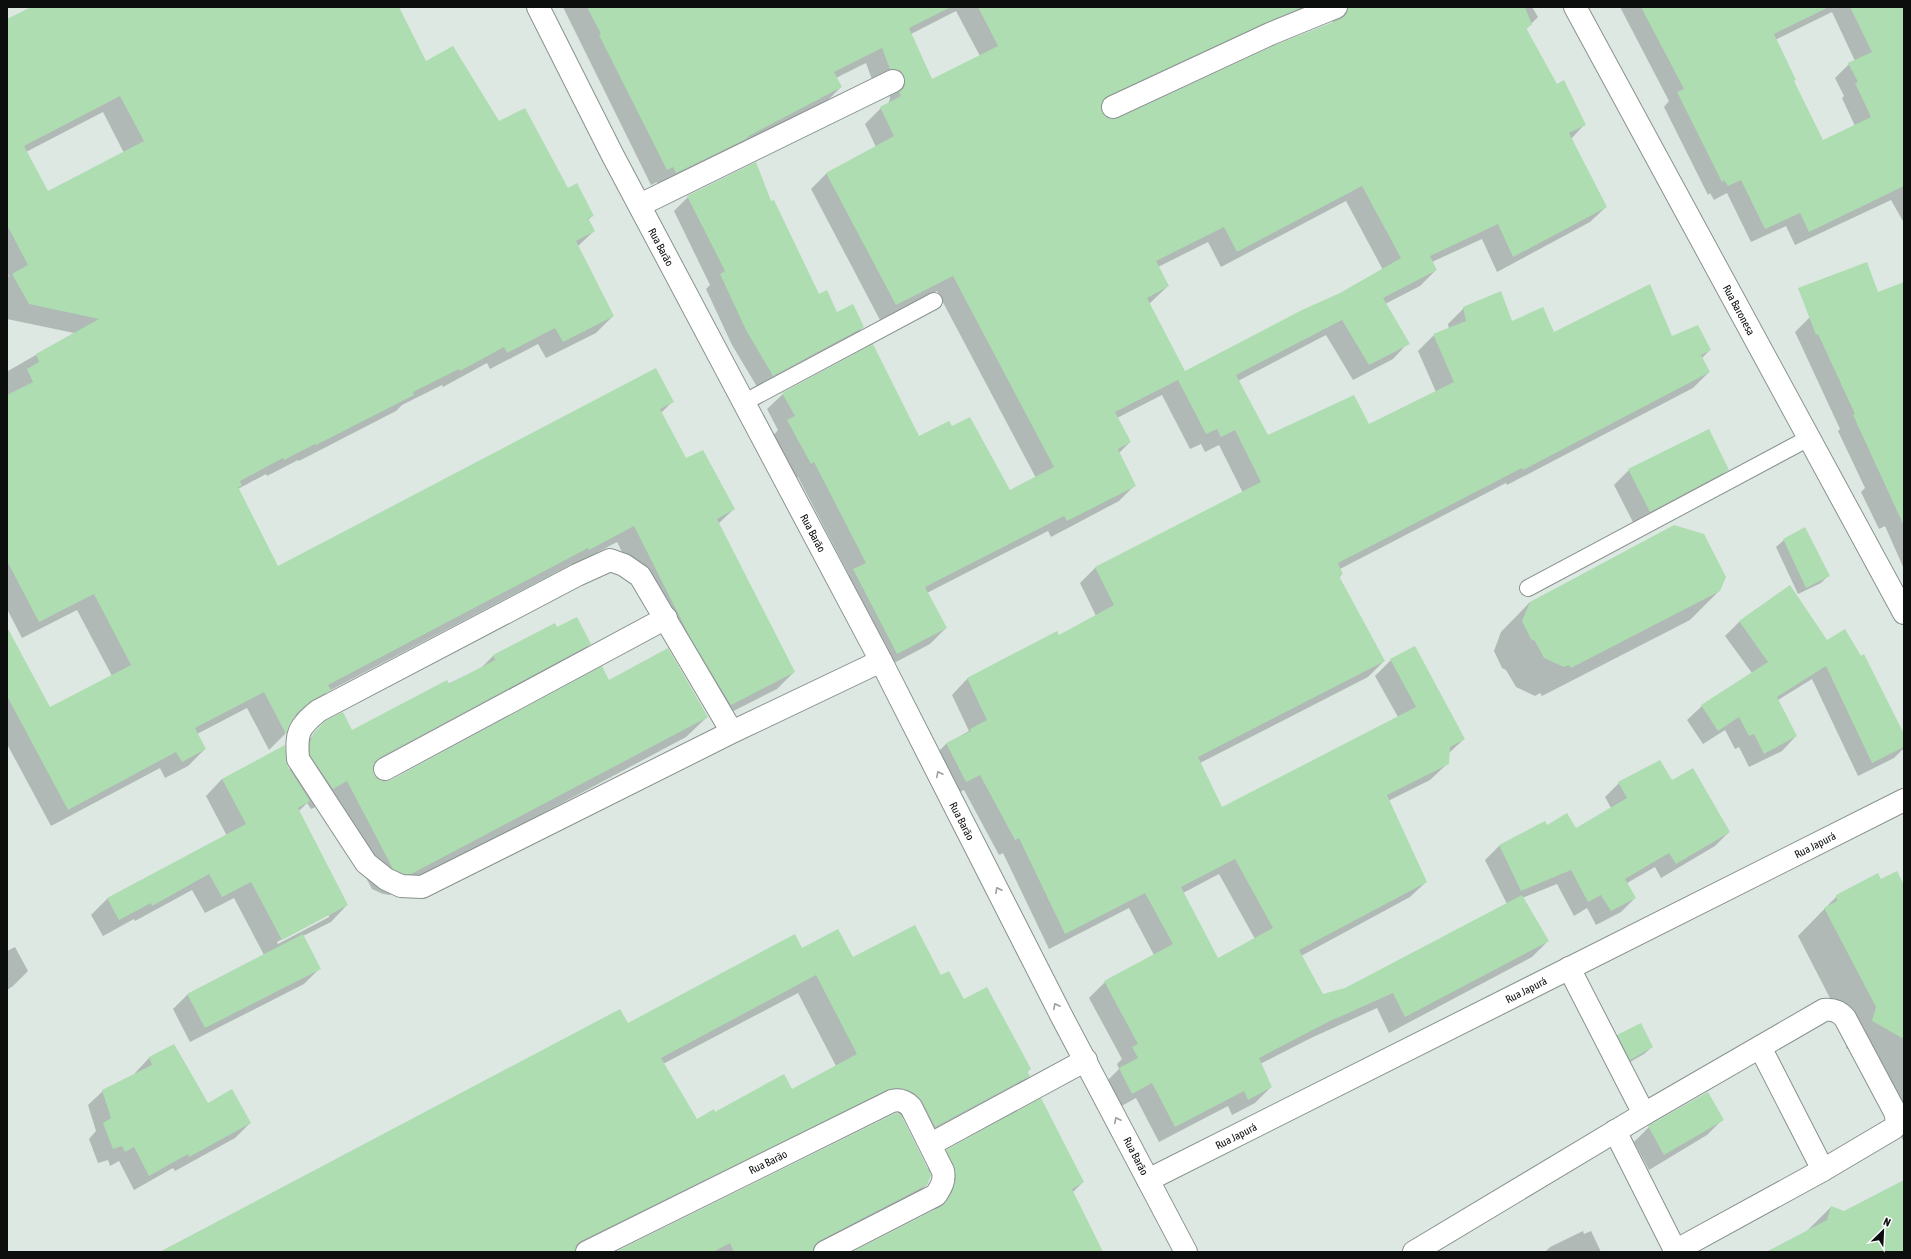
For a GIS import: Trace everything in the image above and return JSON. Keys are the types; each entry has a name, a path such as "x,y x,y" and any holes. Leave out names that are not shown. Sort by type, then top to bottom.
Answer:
{"street":[{"name":"Rua Barão","path":"538,7 743,403 881,661 1061,1015 1186,1252"},
{"path":"1113,107 1270,34 1336,7"},
{"name":"Rua Baronesa","path":"1575,7 1904,613"},
{"path":"640,205 893,81"},
{"path":"732,732 640,576 624,565 610,560 570,579 318,710 302,724 297,740 298,759 366,863 386,879 401,886 422,887 732,732 881,661"},
{"path":"385,769 666,618"},
{"name":"Rua Japurá","path":"1148,1180 1904,800"},
{"path":"1568,968 1644,1114"},
{"path":"1414,1252 1615,1131 1824,1010 1836,1011 1845,1018 1896,1112 1897,1121 1894,1128 1824,1170 1676,1252 1615,1131"},
{"path":"1760,1046 1824,1170"},
{"path":"931,1144 1086,1060"},
{"name":"Rua Barão","path":"587,1252 892,1101 898,1100 906,1102 911,1107 931,1144 944,1178 942,1186 936,1195 825,1252"}],"lane":[{"path":"743,403 934,301"},
{"path":"1528,588 1809,438"}],"building":[{"path":"31,7 399,7 426,61 453,46 499,121 525,108 568,188 577,183 594,216 588,218 595,231 576,241 614,316 563,342 555,328 507,353 504,347 460,371 459,369 413,392 414,395 316,445 315,444 284,460 283,458 240,481 242,486 238,487 278,566 656,368 674,402 660,409 686,458 703,450 735,509 717,519 795,672 731,705 690,637 634,526 589,550 588,548 328,685 331,690 312,700 297,713 289,725 286,734 264,692 195,728 206,749 182,762 176,752 68,810 7,696 7,627 50,707 131,665 94,594 39,622 7,561 7,395 33,382 27,369 39,362 36,354 99,319 29,304 12,274 28,265 7,225 7,19","holes":["120,96 144,141 48,191 24,146"]},
{"path":"587,7 951,7 909,28 932,79 998,46 978,7 1303,7 1265,23 1108,96 1103,100 1101,106 1102,112 1106,117 1112,119 1118,118 1275,45 1341,19 1346,14 1348,7 1525,7 1532,25 1526,28 1557,84 1564,80 1586,125 1569,133 1607,207 1513,257 1498,224 1430,256 1437,270 1383,298 1410,344 1369,365 1342,320 1236,375 1268,435 1354,395 1369,424 1454,382 1433,334 1466,321 1463,307 1501,291 1512,321 1543,307 1554,332 1650,284 1672,336 1698,325 1711,350 1701,355 1710,372 1523,470 1522,468 1338,563 1343,574 1339,576 1385,661 1198,757 1222,807 1416,707 1390,659 1415,646 1465,739 1450,747 1449,764 1387,795 1427,882 1299,950 1323,994 1345,988 1522,895 1549,941 1405,1017 1393,993 1328,1022 1259,1058 1272,1087 1248,1100 1244,1091 1175,1127 1152,1083 1132,1094 1119,1068 1138,1058 1132,1047 1138,1044 1104,981 1173,944 1145,893 1065,934 1019,838 1015,840 980,775 966,782 946,743 971,731 970,729 987,720 967,678 1057,631 1059,635 1114,605 1095,567 1261,482 1235,430 1221,437 1217,429 1206,434 1178,380 1115,412 1131,442 1118,449 1136,486 1067,521 1064,516 925,587 947,628 897,654 853,569 866,563 814,462 811,464 787,420 795,416 782,393 873,344 919,436 949,421 952,426 970,417 1010,490 1054,467 953,276 896,305 826,173 894,136 880,107 901,96 899,92 904,88 904,76 900,70 890,69 882,48 834,72 842,87 747,137 748,138 676,173 673,167 667,170 599,35 601,34","holes":["1362,186 1401,258 1340,293 1302,310 1185,371 1147,298 1169,286 1156,261 1224,227 1237,252","1235,859 1273,928 1218,958 1181,887"]},
{"path":"1641,7 1829,7 1774,34 1796,80 1794,81 1823,140 1871,117 1855,83 1858,82 1848,63 1872,52 1850,7 1904,7 1904,186 1809,232 1800,213 1765,229 1741,180 1728,186 1724,180 1722,182 1677,92 1684,89"},
{"path":"756,162 771,201 774,200 819,294 827,290 837,312 853,304 864,327 773,376 746,330 720,274 725,271 687,196"},
{"path":"1867,262 1878,292 1904,282 1904,526 1853,415 1855,414 1818,334 1816,335 1798,288"},
{"path":"1709,429 1729,470 1650,512 1628,469"},
{"path":"1674,525 1704,534 1726,577 1720,591 1571,668 1569,665 1564,667 1544,658 1535,641 1531,639 1522,621 1530,602"},
{"path":"1805,527 1830,576 1806,588 1783,539"},
{"path":"1790,585 1827,640 1845,629 1861,656 1864,654 1904,734 1904,747 1872,763 1826,666 1777,697 1797,736 1764,754 1754,734 1749,736 1739,717 1718,731 1701,705 1768,662 1739,621"},
{"path":"577,617 591,644 379,758 375,762 373,768 374,775 379,780 391,780 602,666 609,680 668,648 708,717 411,874 404,874 393,869 347,781 333,789 310,755 310,743 313,734 325,721 343,712 352,730 447,680 449,684 495,660 493,655 555,623 557,627"},
{"path":"285,745 287,765 310,801 298,808 348,905 282,940 251,882 222,897 209,874 152,906 151,903 119,920 107,898 246,824 222,779"},
{"path":"1660,760 1672,780 1693,768 1730,832 1676,864 1669,853 1625,879 1636,898 1611,911 1601,895 1588,902 1571,870 1521,891 1499,845 1545,821 1547,825 1567,813 1576,828 1627,798 1618,782"},
{"path":"1897,871 1904,885 1904,1039 1872,1021 1876,1007 1824,908 1837,901 1836,895 1878,873 1881,879"},
{"path":"915,925 941,975 949,971 964,999 987,987 1031,1069 1027,1071 1030,1076 935,1127 922,1101 914,1093 901,1088 887,1090 581,1241 576,1245 575,1252 160,1252 620,1009 628,1023 795,934 802,948 838,929 853,957","holes":["816,975 857,1054 792,1089 784,1074 715,1112 714,1109 697,1119 661,1058"]},
{"path":"303,934 321,969 205,1028 187,994"},
{"path":"1641,1023 1653,1047 1630,1060 1617,1035"},
{"path":"174,1044 208,1103 232,1089 251,1123 189,1157 188,1154 149,1176 134,1147 125,1152 122,1146 113,1149 103,1123 111,1118 102,1090 152,1065 149,1057"},
{"path":"1708,1092 1724,1120 1664,1155 1648,1126"},
{"path":"1041,1098 1084,1182 1072,1189 1103,1252 852,1252 942,1206 952,1192 956,1178 954,1166 946,1150"},
{"path":"896,1113 901,1115 931,1175 927,1185 819,1241 814,1246 813,1252 734,1252 730,1243 713,1252 615,1252"},
{"path":"1904,1180 1904,1252 1766,1252 1827,1220 1831,1206 1844,1211"}]}
